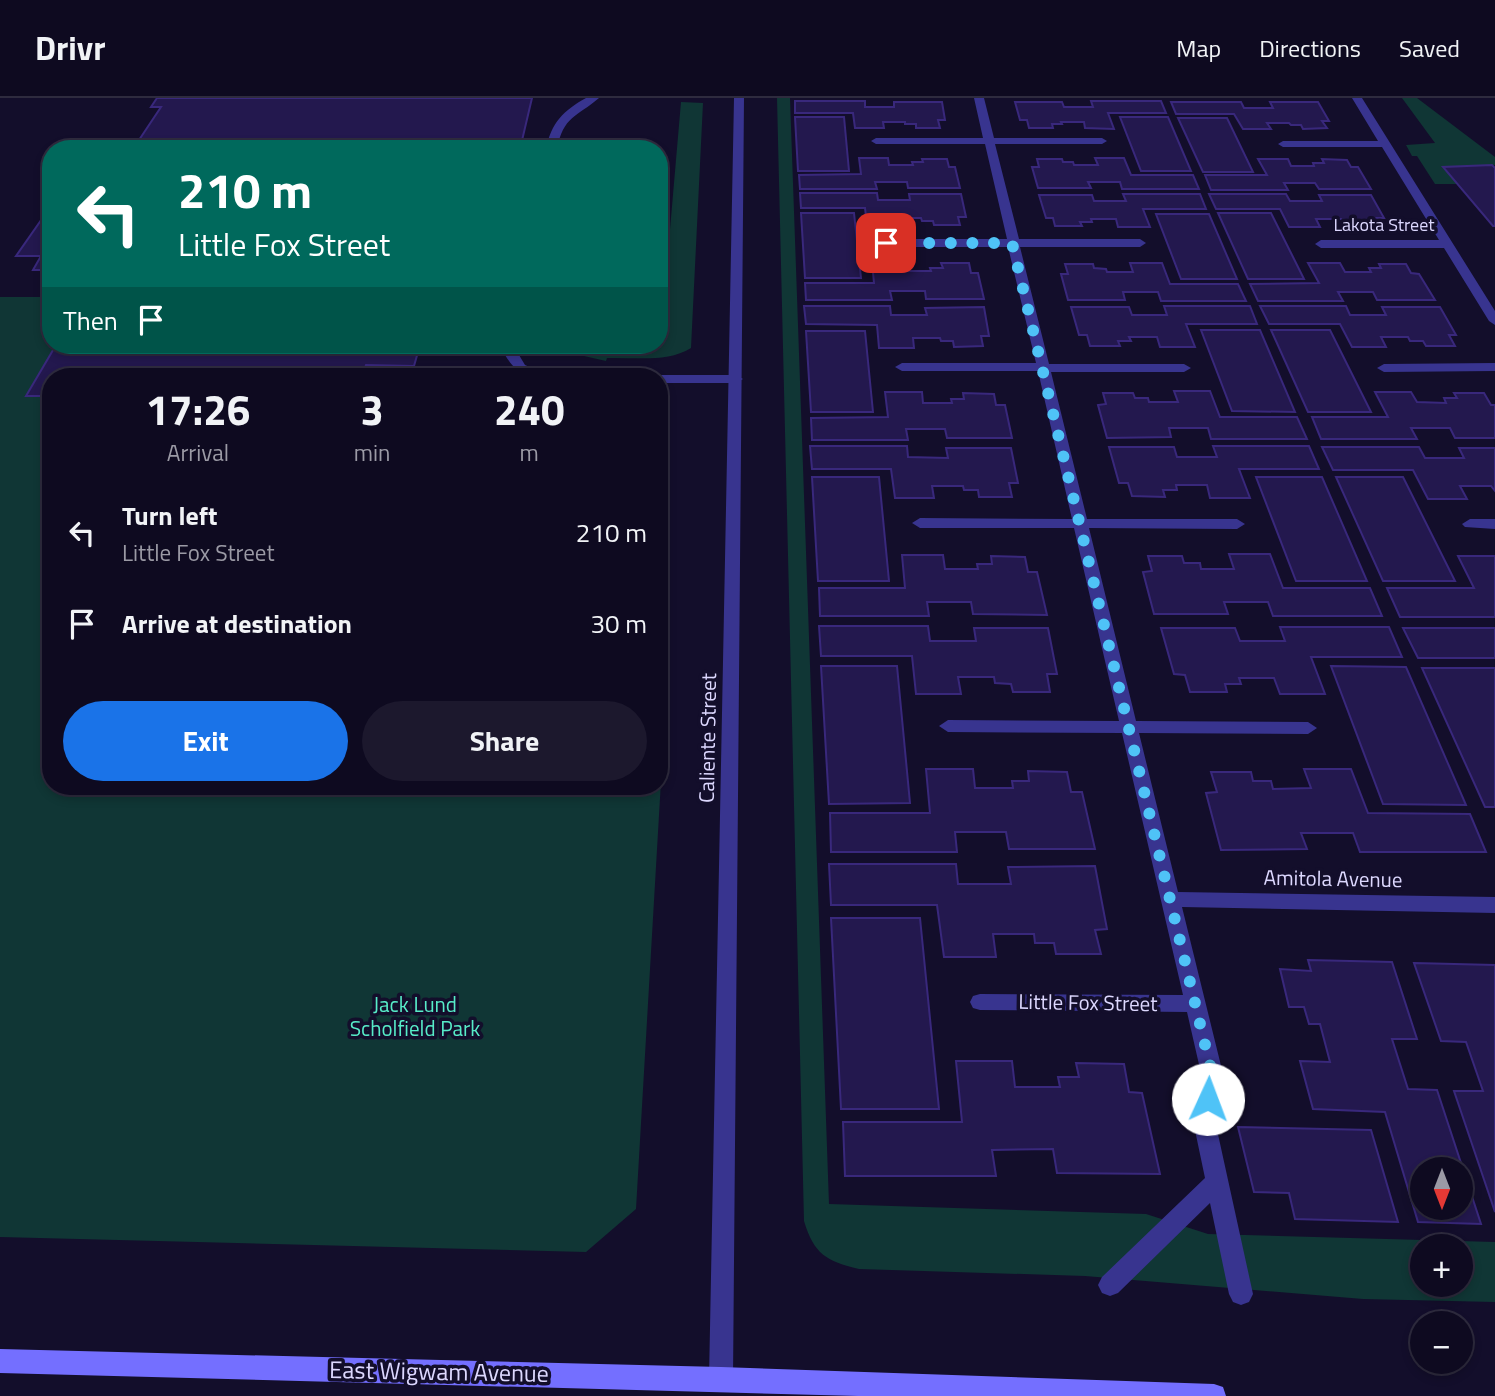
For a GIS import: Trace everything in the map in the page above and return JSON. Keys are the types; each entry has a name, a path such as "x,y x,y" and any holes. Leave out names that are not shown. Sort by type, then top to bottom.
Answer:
{"main road":[{"name":"East Wigwam Avenue","path":"0,1361 1214,1396"}],"street":[{"path":"553,140 555,127 574,108 594,98"},
{"name":"Caliente Street","path":"721,1380 739,98"},
{"path":"979,98 987,141 1214,1082 1203,1116 1241,1294"},
{"name":"Lakota Street","path":"1357,98 1495,321"},
{"path":"876,141 1102,141"},
{"path":"1283,144 1383,144"},
{"path":"886,243 1140,243"},
{"name":"Lakota Street","path":"1321,244 1446,244"},
{"path":"902,366 1184,368"},
{"path":"1384,368 1495,368"},
{"path":"668,379 736,379"},
{"path":"920,523 1237,524"},
{"path":"1470,524 1495,524"},
{"path":"948,726 1308,728"},
{"name":"Amitola Avenue","path":"1171,899 1495,905"},
{"name":"Little Fox Street","path":"979,1002 1196,1004"},
{"path":"1110,1285 1217,1182"}],"green space":[{"path":"777,98 790,98 829,1204 1146,1214 1208,1234 1410,1240 1410,1297 1473,1297 1473,1241 1495,1242 1495,1302 1363,1299 1085,1276 859,1269 838,1263 823,1254 817,1249 804,1221"},
{"path":"1402,98 1417,98 1495,157 1495,165 1443,167 1457,184 1435,184 1417,156 1412,156 1406,145 1435,143"},
{"path":"681,102 703,103 691,348 672,356 607,358 606,361 580,354 668,354 668,252"},
{"name":"Jack Lund Scholfield Park","path":"0,297 42,297 42,354 51,354 27,395 42,396 42,795 660,795 636,1209 586,1252 0,1237"}],"building":[{"path":"157,98 532,98 522,140 139,140 161,107 151,107"},
{"path":"795,101 865,101 865,107 894,107 894,102 942,102 945,120 938,120 940,128 916,128 916,124 905,122 883,122 884,128 855,128 853,113 795,113"},
{"path":"1091,101 1161,101 1166,113 1108,113 1114,129 1085,128 1084,122 1061,122 1062,124 1052,124 1053,128 1029,128 1027,120 1020,120 1015,102 1062,102 1064,107 1093,107"},
{"path":"1171,102 1241,102 1244,108 1273,108 1270,102 1318,102 1329,121 1322,121 1327,128 1303,129 1301,125 1289,123 1267,123 1271,129 1243,129 1234,114 1176,114"},
{"path":"795,117 844,117 849,171 798,171"},
{"path":"1120,117 1168,117 1191,171 1141,171"},
{"path":"1178,118 1227,118 1253,172 1203,172"},
{"path":"859,158 888,158 889,165 913,165 912,162 923,162 922,159 947,159 949,167 955,167 960,188 908,188 907,182 875,182 877,189 800,189 799,175 861,174"},
{"path":"1095,158 1124,158 1131,175 1193,175 1199,189 1122,189 1120,182 1088,182 1091,188 1038,188 1032,167 1039,167 1037,159 1062,159 1063,162 1073,162 1074,165 1098,165"},
{"path":"1258,159 1288,159 1291,166 1314,166 1313,163 1324,163 1322,159 1347,160 1351,167 1358,167 1371,189 1319,189 1315,183 1284,183 1288,190 1211,190 1205,175 1267,175"},
{"path":"1492,165 1495,168 1495,226 1443,167"},
{"path":"800,193 877,193 878,200 910,200 909,194 961,194 966,217 958,217 960,225 934,225 933,221 922,221 921,218 897,218 898,226 867,226 865,208 801,208"},
{"path":"1123,194 1200,194 1206,209 1143,209 1150,227 1118,227 1116,219 1091,219 1092,222 1080,222 1082,226 1055,226 1053,218 1046,218 1039,195 1092,195 1094,201 1126,201"},
{"path":"1209,194 1286,194 1290,201 1322,201 1319,195 1371,195 1384,218 1377,218 1382,226 1356,226 1354,222 1343,222 1341,219 1316,219 1320,227 1289,227 1280,209 1216,209"},
{"path":"801,213 854,213 861,278 805,278"},
{"path":"1218,213 1271,213 1304,279 1248,279"},
{"path":"1156,214 1209,214 1237,279 1181,279"},
{"path":"42,219 42,270 33,270 41,256 16,256"},
{"path":"872,262 904,262 905,271 931,271 930,268 943,268 941,263 969,263 971,273 978,273 984,299 926,299 925,291 890,291 892,300 806,300 805,283 874,283"},
{"path":"1130,263 1162,263 1170,284 1238,284 1246,301 1161,301 1158,292 1123,292 1125,300 1068,300 1061,274 1068,274 1065,264 1093,264 1094,268 1106,269 1107,272 1133,272"},
{"path":"1308,263 1340,263 1345,272 1371,272 1369,268 1381,268 1379,264 1406,264 1411,273 1419,274 1435,300 1377,300 1373,292 1338,292 1343,301 1258,301 1250,284 1319,283"},
{"path":"804,306 890,306 891,315 927,315 925,308 984,307 989,336 981,336 983,346 954,347 953,341 941,341 940,338 913,338 914,348 879,348 877,325 806,324"},
{"path":"1164,306 1250,306 1257,324 1186,324 1195,347 1160,347 1157,337 1129,337 1131,341 1118,341 1120,346 1090,346 1087,335 1079,335 1071,307 1129,307 1132,315 1167,315"},
{"path":"1260,306 1346,306 1350,315 1386,315 1382,307 1440,307 1456,335 1449,335 1455,346 1426,346 1423,341 1410,341 1408,337 1381,337 1386,347 1352,347 1340,324 1269,324"},
{"path":"1201,330 1260,330 1295,412 1232,411"},
{"path":"1271,330 1330,330 1371,412 1308,412"},
{"path":"806,331 865,331 873,412 811,412"},
{"path":"51,354 417,354 414,366 366,365 365,368 42,368"},
{"path":"42,369 42,396 26,396"},
{"path":"1174,391 1210,391 1220,417 1297,417 1307,439 1211,439 1208,428 1169,428 1171,437 1107,438 1098,405 1106,404 1103,393 1133,393 1135,398 1148,398 1149,402 1178,402"},
{"path":"885,392 922,392 923,403 952,403 951,399 964,399 963,393 994,394 996,405 1005,405 1012,438 947,438 945,429 906,429 908,440 812,440 811,418 888,417"},
{"path":"1375,392 1411,392 1417,402 1446,403 1444,398 1457,398 1454,393 1484,393 1491,405 1495,405 1495,438 1455,438 1450,428 1411,428 1417,439 1321,439 1312,417 1388,417"},
{"path":"810,446 907,446 908,457 948,458 946,448 1011,448 1018,483 1009,483 1012,497 979,497 978,490 964,490 963,486 932,486 934,498 895,498 891,469 812,469"},
{"path":"1213,446 1309,446 1319,469 1239,469 1250,498 1210,498 1207,485 1176,485 1177,490 1163,490 1165,497 1132,496 1128,483 1119,483 1109,447 1174,447 1177,457 1217,457"},
{"path":"1322,447 1419,447 1425,458 1464,458 1459,448 1495,448 1495,491 1491,486 1460,486 1467,499 1428,499 1413,470 1333,470"},
{"path":"812,477 879,477 889,581 818,581"},
{"path":"1256,477 1322,477 1367,581 1296,581"},
{"path":"1336,477 1403,477 1455,581 1383,581"},
{"path":"1229,554 1270,554 1283,588 1370,588 1382,616 1273,616 1268,602 1224,602 1228,614 1154,614 1143,572 1152,571 1148,556 1182,556 1184,563 1200,563 1201,569 1234,569"},
{"path":"902,555 943,555 945,569 978,569 977,564 992,564 991,556 1025,557 1028,572 1037,572 1047,615 973,614 971,602 927,602 929,616 820,616 819,588 905,588"},
{"path":"1458,556 1495,556 1495,617 1400,617 1387,588 1474,588"},
{"path":"819,626 928,626 930,641 976,641 974,628 1048,628 1057,674 1047,674 1050,692 1013,692 1011,684 995,683 994,677 958,677 961,694 916,694 912,656 821,656"},
{"path":"1280,627 1389,627 1402,657 1311,657 1325,694 1280,694 1274,678 1239,678 1241,684 1225,684 1227,692 1190,692 1185,675 1174,674 1161,628 1235,628 1240,641 1285,641"},
{"path":"1403,628 1495,628 1495,658 1418,658"},
{"path":"821,666 897,666 910,803 829,804"},
{"path":"1331,666 1406,667 1466,805 1383,804"},
{"path":"1422,668 1495,668 1495,807 1485,807"},
{"path":"926,769 973,769 975,788 1013,788 1012,781 1029,781 1028,771 1067,772 1071,792 1082,792 1095,849 1009,849 1006,832 955,832 957,852 831,852 830,813 930,813"},
{"path":"1304,769 1351,769 1368,813 1470,814 1486,852 1360,852 1353,833 1301,833 1307,849 1221,850 1206,793 1217,792 1211,772 1251,772 1253,781 1271,781 1273,789 1311,788"},
{"path":"829,864 956,864 958,884 1011,884 1008,867 1095,866 1107,929 1095,930 1101,954 1056,954 1054,943 1035,943 1034,934 993,934 996,957 944,957 937,905 831,905"},
{"path":"831,918 920,918 939,1109 841,1109"},
{"path":"1308,960 1392,962 1417,1039 1392,1039 1408,1089 1437,1090 1459,1157 1410,1157 1410,1195 1385,1112 1313,1109 1300,1061 1330,1062 1320,1024 1309,1024 1304,1007 1289,1007 1280,969 1311,971"},
{"path":"1414,963 1495,965 1495,1212 1454,1091 1483,1091 1466,1042 1441,1041"},
{"path":"956,1061 1012,1061 1015,1087 1060,1087 1058,1077 1079,1077 1076,1063 1124,1064 1129,1092 1142,1093 1160,1174 1057,1173 1053,1149 992,1150 996,1176 845,1176 843,1122 962,1122"},
{"path":"1238,1127 1371,1130 1398,1222 1295,1219 1289,1193 1254,1192"},
{"path":"1474,1203 1481,1224 1418,1222 1474,1220"}],"route":[{"path":"886,243 1012,243 1214,1082 1208,1099"}]}
